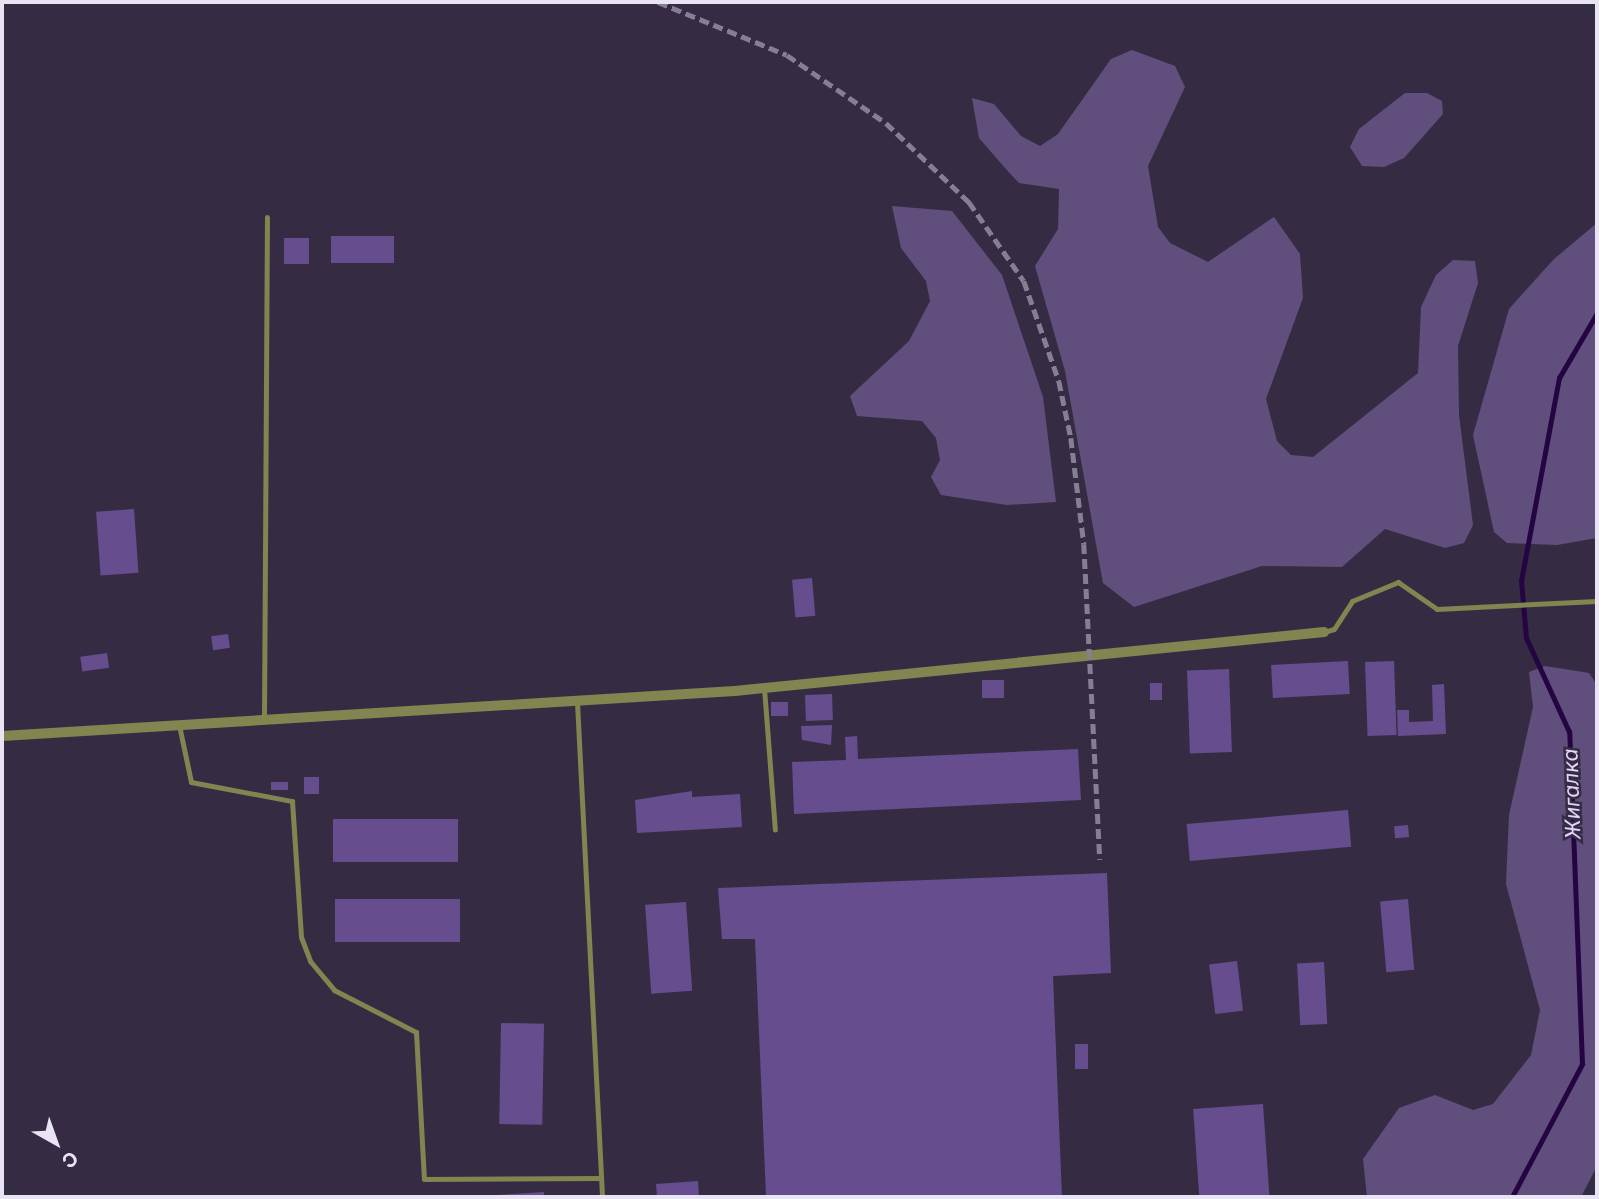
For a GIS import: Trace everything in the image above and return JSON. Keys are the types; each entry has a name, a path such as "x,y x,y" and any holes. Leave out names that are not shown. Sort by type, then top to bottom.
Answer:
{"street":[{"path":"2,736 577,702 764,688 1324,632"}],"lane":[{"path":"264,720 267,217"},
{"path":"1324,632 1334,629 1352,601 1398,582 1437,609 1597,601"},
{"path":"764,688 775,830"},
{"path":"577,702 602,1197"},
{"path":"179,725 191,782 292,801 300,937 310,961 334,990 416,1032 424,1178 601,1178"}],"shaded area":[{"path":"1132,50 1175,66 1185,87 1148,166 1158,227 1170,243 1208,262 1274,217 1300,254 1303,298 1266,399 1277,441 1291,455 1313,457 1418,373 1421,307 1436,275 1453,260 1475,261 1478,283 1458,346 1459,415 1473,525 1464,543 1445,548 1385,529 1342,567 1262,566 1134,607 1103,583 1065,371 1035,266 1058,229 1059,189 1019,183 979,138 972,98 994,104 1021,136 1040,146 1058,134 1111,59"},
{"path":"1405,93 1427,93 1442,101 1443,114 1404,158 1384,167 1362,166 1350,147 1359,129"},
{"path":"892,206 952,211 1002,275 1043,397 1056,502 1007,505 941,495 931,477 940,460 936,438 922,421 857,416 850,396 909,341 930,301 926,281 901,248"},
{"path":"1597,223 1597,538 1557,545 1507,543 1494,532 1473,435 1509,309 1554,259"},
{"path":"1545,666 1589,673 1597,685 1597,1166 1581,1197 1367,1197 1363,1159 1399,1108 1435,1095 1473,1110 1493,1104 1531,1055 1540,1010 1506,884 1509,815 1533,707 1529,672"}],"building":[{"path":"331,236 394,236 394,263 331,263"},
{"path":"284,238 309,238 309,264 284,264"},
{"path":"134,509 138,573 101,575 96,512"},
{"path":"812,578 815,616 795,618 792,580"},
{"path":"228,634 230,648 213,650 211,636"},
{"path":"107,653 109,668 82,672 80,657"},
{"path":"1348,661 1350,694 1273,698 1271,665"},
{"path":"1394,661 1397,735 1368,736 1365,662"},
{"path":"1229,669 1232,752 1190,753 1187,670"},
{"path":"982,680 1004,680 1004,698 982,698"},
{"path":"1150,683 1162,683 1162,700 1150,700"},
{"path":"1444,684 1446,734 1398,736 1397,710 1409,710 1409,722 1433,721 1432,685"},
{"path":"832,694 833,720 806,721 805,695"},
{"path":"771,702 788,702 788,716 771,716"},
{"path":"832,725 831,745 802,740 801,726"},
{"path":"857,736 858,759 1078,749 1081,800 794,814 792,762 846,760 845,737"},
{"path":"304,777 319,777 319,794 304,794"},
{"path":"271,782 288,782 288,790 271,790"},
{"path":"692,791 692,797 740,794 742,827 637,833 635,800"},
{"path":"1348,810 1351,847 1190,861 1187,824"},
{"path":"333,819 458,819 458,862 333,862"},
{"path":"1408,825 1409,837 1395,838 1394,826"},
{"path":"1107,873 1111,973 1053,976 1062,1197 766,1197 755,939 722,939 718,888"},
{"path":"335,899 460,899 460,942 335,942"},
{"path":"1408,899 1414,970 1386,972 1380,901"},
{"path":"686,902 692,991 651,994 645,905"},
{"path":"1237,961 1243,1011 1215,1014 1209,964"},
{"path":"1324,962 1327,1024 1300,1025 1297,963"},
{"path":"501,1023 544,1024 542,1125 499,1124"},
{"path":"1075,1044 1088,1044 1088,1069 1075,1069"},
{"path":"1263,1104 1269,1197 1199,1197 1193,1109"},
{"path":"698,1181 699,1197 657,1197 656,1184"},
{"path":"544,1192 544,1197 496,1197 496,1195"}],"waterway":[{"name":"Жигалка","path":"1512,1197 1582,1064 1569,732 1526,638 1521,581 1559,378 1597,313"}],"railway":[{"path":"658,2 787,55 886,123 969,202 1024,281 1059,381 1071,438 1084,544 1100,860"}]}
